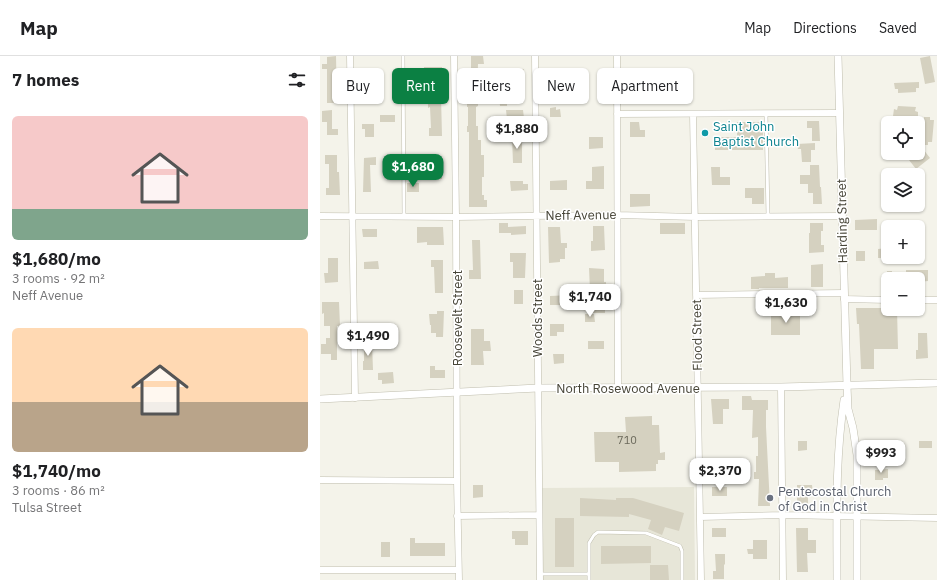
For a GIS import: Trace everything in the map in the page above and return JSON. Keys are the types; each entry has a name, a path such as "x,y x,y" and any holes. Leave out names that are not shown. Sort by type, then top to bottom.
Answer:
{"street":[{"path":"350,56 355,398"},
{"name":"Roosevelt Street","path":"454,56 457,516 459,580"},
{"name":"Woods Street","path":"535,56 540,577"},
{"path":"617,56 618,388"},
{"name":"Harding Street","path":"838,56 848,409 853,428 856,455 857,580"},
{"path":"617,114 840,113"},
{"name":"Flood Street","path":"693,114 696,216 701,580"},
{"name":"Neff Avenue","path":"320,216 842,216"},
{"path":"696,295 844,296 881,299"},
{"path":"925,300 937,300"},
{"name":"North Rosewood Avenue","path":"320,398 355,398 457,391 538,388 780,387 937,383"},
{"name":"Harding Street","path":"837,580 836,516 838,450 847,386"},
{"path":"780,387 783,580"},
{"path":"320,480 457,481"},
{"path":"457,516 539,515"},
{"path":"700,517 783,515 937,518"},
{"path":"320,570 458,570"}],"lane":[{"path":"404,56 404,216"},
{"path":"766,114 768,216"},
{"path":"589,580 589,543 594,534 598,532 646,533 680,546 682,551 682,580"},
{"path":"540,577 589,574"}],"shaded area":[{"path":"694,487 695,580 543,580 542,488"}],"building":[{"path":"336,56 336,68 332,68 332,103 327,103 327,69 322,69 322,64 327,64 327,57"},
{"path":"471,56 483,56 484,64 478,64 478,68 471,68"},
{"path":"930,56 935,82 925,84 920,58"},
{"path":"424,67 442,67 442,68"},
{"path":"919,82 919,88 916,88 916,92 898,93 898,89 895,89 894,83"},
{"path":"428,104 441,104 442,136 429,136 429,128 431,128 430,107 428,108"},
{"path":"467,104 478,104 476,107 476,126 478,126 478,140 481,140 481,155 484,155 482,195 484,195 484,200 487,200 487,207 469,207 469,132 467,132"},
{"path":"500,104 507,104 507,106 500,106"},
{"path":"898,106 916,107 915,111 918,112 918,116 893,116 894,109 897,110"},
{"path":"556,107 556,110 560,109 561,117 550,117 550,108"},
{"path":"332,110 332,129 338,129 338,135 327,135 327,122 322,122 322,111"},
{"path":"506,110 523,110 524,118 507,119"},
{"path":"380,115 395,115 395,122 380,122"},
{"path":"925,117 930,117 930,120 934,120 932,142 928,142 928,145 925,145"},
{"path":"807,121 819,121 820,141 812,141 812,128 807,128"},
{"path":"630,122 639,122 640,130 645,130 645,137 630,137"},
{"path":"737,122 763,122 763,150 715,150 715,137 737,137"},
{"path":"362,124 374,124 374,137 365,137 365,129 362,129"},
{"path":"512,137 522,137 522,163 513,163"},
{"path":"589,137 603,137 603,148 589,149"},
{"path":"815,143 815,150 811,150 811,162 802,162 801,149 798,149 797,144"},
{"path":"925,152 930,158 915,168 909,160 925,160"},
{"path":"325,155 337,155 337,172 339,172 340,195 326,195 326,188 329,188 329,164 325,164"},
{"path":"376,157 376,165 370,165 371,192 363,192 364,158"},
{"path":"810,165 819,165 822,204 813,204 813,193 808,193 808,184 800,184 800,175 810,175"},
{"path":"604,166 604,189 586,189 586,181 592,181 592,167"},
{"path":"711,167 720,167 720,177 730,177 730,185 712,185"},
{"path":"428,171 441,171 442,179 428,179"},
{"path":"567,180 567,190 550,190 550,181"},
{"path":"510,181 523,181 523,184 528,184 528,190 511,191"},
{"path":"407,183 419,183 419,192 407,192"},
{"path":"745,188 764,188 764,204 752,204 752,198 745,198"},
{"path":"630,194 650,194 650,206 630,207"},
{"path":"877,219 877,230 855,230 855,220"},
{"path":"499,223 508,223 508,227 526,226 526,234 511,235 511,233 499,233"},
{"path":"660,223 685,223 685,234 660,234"},
{"path":"810,223 823,223 823,231 821,231 821,245 824,245 824,252 809,253"},
{"path":"593,226 604,226 605,250 591,251"},
{"path":"417,227 443,227 444,245 427,245 427,242 417,243"},
{"path":"548,227 560,227 561,243 567,243 567,248 565,248 565,259 560,259 560,262 549,263"},
{"path":"362,229 377,229 377,237 363,237"},
{"path":"472,240 480,240 481,279 469,279 469,270 473,270"},
{"path":"878,249 881,249 881,258 878,258"},
{"path":"856,251 865,251 865,261 856,261"},
{"path":"510,253 526,253 525,278 513,278 513,262 510,262"},
{"path":"328,258 338,258 338,282 325,283 324,273 328,273"},
{"path":"431,260 443,260 443,293 435,293 434,267 431,267"},
{"path":"378,261 379,269 364,269 364,262"},
{"path":"823,264 823,287 811,287 811,265"},
{"path":"589,268 604,269 604,282 606,282 605,313 591,313"},
{"path":"906,270 928,270 928,281 925,281 925,272 906,272"},
{"path":"765,273 775,273 775,278 788,277 788,288 751,289 751,277 765,276"},
{"path":"514,290 523,290 523,304 514,304"},
{"path":"572,295 572,305 550,305 550,296"},
{"path":"322,302 339,302 340,326 337,326 337,360 331,360 331,354 321,354 321,344 326,344 326,338 330,338 330,326 324,326"},
{"path":"856,308 881,308 881,316 897,316 898,349 874,349 874,369 861,369 859,324 857,324"},
{"path":"437,311 444,311 443,337 436,337 436,333 431,333 429,314 437,314"},
{"path":"771,313 800,313 800,335 771,335"},
{"path":"585,314 594,314 595,322 585,322"},
{"path":"550,324 564,324 564,332 557,332 557,336 550,336"},
{"path":"471,329 484,329 484,341 490,341 491,351 483,351 484,365 471,365"},
{"path":"918,333 927,333 928,358 916,359 916,350 918,350"},
{"path":"588,341 604,341 604,349 588,349"},
{"path":"364,343 372,343 373,370 363,370"},
{"path":"553,354 564,354 564,363 554,364"},
{"path":"430,366 435,366 435,370 445,370 445,378 430,378"},
{"path":"393,372 394,383 382,384 382,380 378,380 378,373"},
{"path":"742,396 751,396 752,400 768,400 768,410 766,410 766,427 770,506 758,506 759,479 754,479 754,472 756,472 756,456 758,456 758,437 752,438 753,410 742,410"},
{"path":"711,399 729,399 729,409 723,409 723,424 713,424"},
{"path":"652,416 652,425 659,425 660,453 665,452 665,460 658,460 658,464 656,464 656,471 619,472 619,462 595,462 594,432 626,432 625,417"},
{"path":"798,441 807,441 807,450 798,451"},
{"path":"919,441 932,441 932,448 919,448"},
{"path":"888,469 888,478 883,478 883,480 875,480 875,470"},
{"path":"473,485 483,485 483,497 473,498"},
{"path":"797,485 812,485 813,494 808,494 808,508 797,509"},
{"path":"712,487 727,487 727,496 712,496"},
{"path":"580,498 616,500 616,498 633,498 684,513 679,531 665,527 662,535 648,529 651,520 629,514 629,517 580,516"},
{"path":"555,518 574,518 574,567 555,567"},
{"path":"712,528 726,528 726,537 712,537"},
{"path":"796,528 808,528 808,540 816,540 816,553 807,553 808,572 797,572"},
{"path":"512,531 528,531 528,545 515,545 515,539 512,539"},
{"path":"410,538 415,538 415,543 445,543 445,556 410,556"},
{"path":"753,540 767,540 767,559 753,559 753,554 748,554 747,549 753,549"},
{"path":"381,542 390,542 390,557 381,557"},
{"path":"601,546 651,546 651,563 601,564"},
{"path":"715,554 725,554 724,579 713,579 713,571 716,571"},
{"path":"650,565 668,565 669,580 650,580"}],"place":[{"name":"Saint John Baptist Church","path":"705,133"},
{"name":"Pentecostal Church of God in Christ","path":"770,498"}]}
